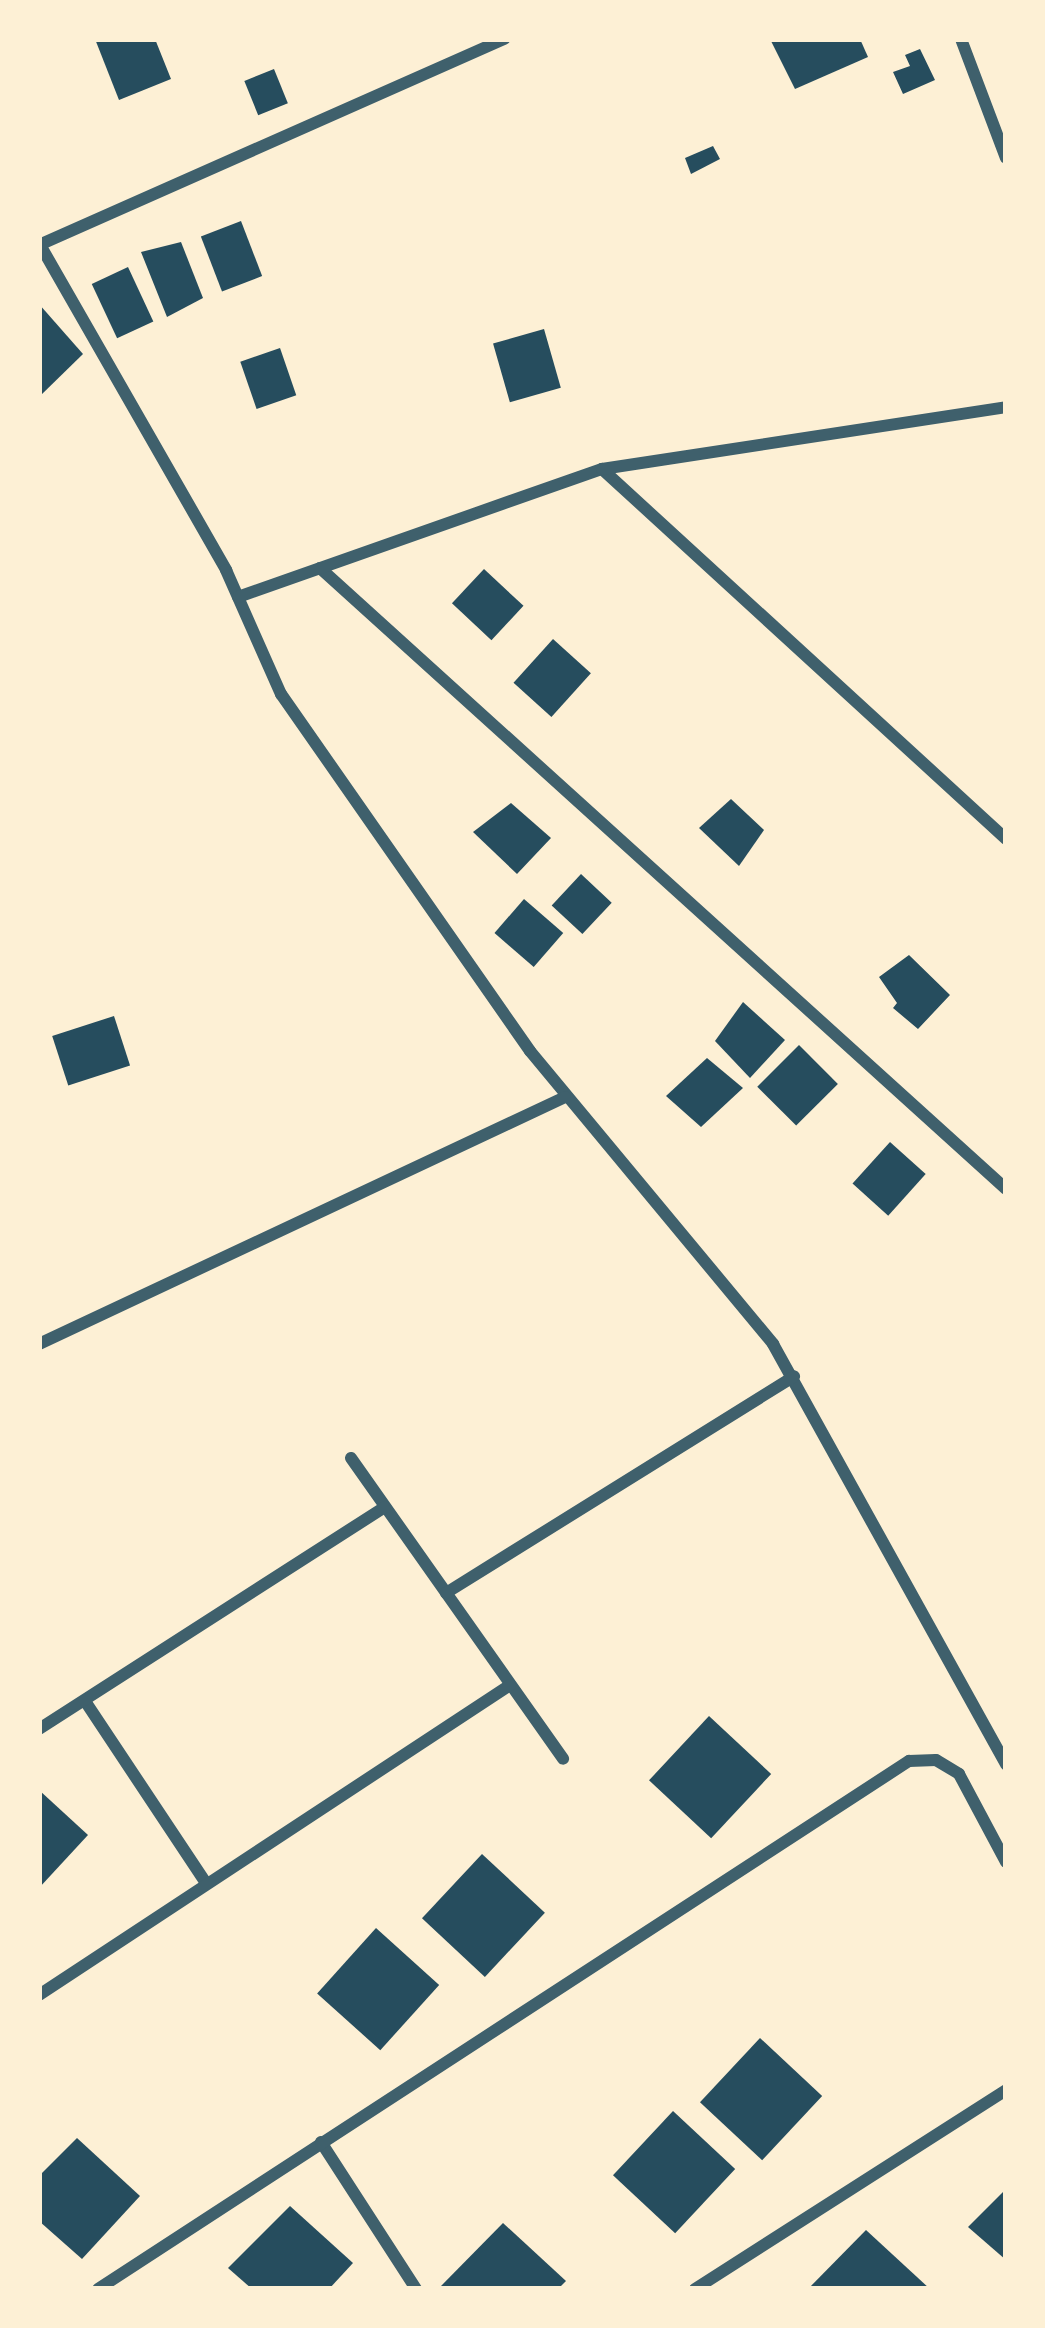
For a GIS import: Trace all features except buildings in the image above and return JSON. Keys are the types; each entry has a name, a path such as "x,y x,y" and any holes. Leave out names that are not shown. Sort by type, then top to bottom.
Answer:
{"street":[{"path":"504,39 39,244 238,597 281,694 565,1097 721,1277 794,1376 1006,1765"},
{"path":"961,39 1006,158"},
{"path":"238,597 602,469 1006,407"},
{"path":"602,469 1006,839"},
{"path":"320,568 1006,1190"},
{"path":"39,1344 565,1097"},
{"path":"446,1593 794,1376"},
{"path":"351,1458 563,1759"},
{"path":"39,1730 385,1508"},
{"path":"39,1995 511,1685"},
{"path":"85,1701 206,1883"},
{"path":"98,2289 909,1761 936,1760 959,1774 1006,1862"},
{"path":"695,2289 1006,2090"},
{"path":"321,2142 416,2289"}]}
